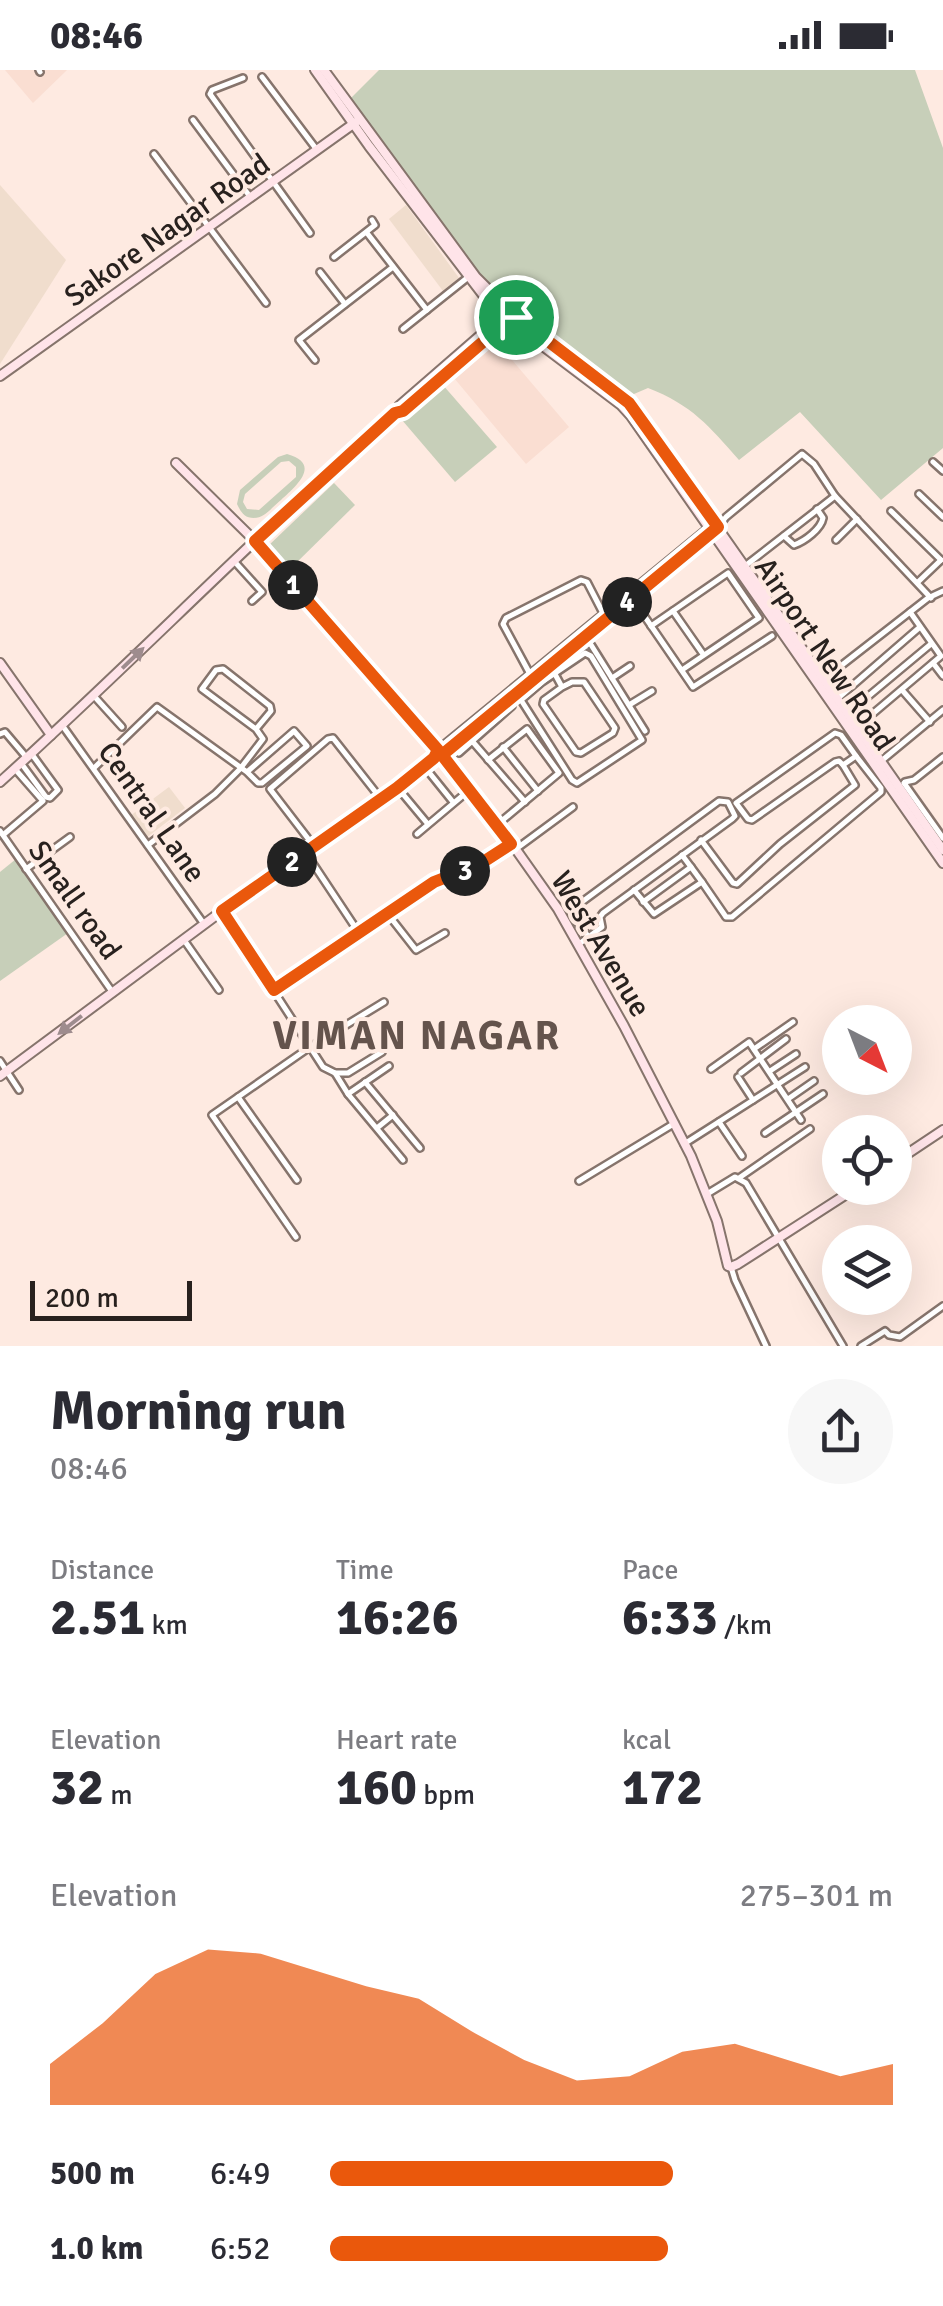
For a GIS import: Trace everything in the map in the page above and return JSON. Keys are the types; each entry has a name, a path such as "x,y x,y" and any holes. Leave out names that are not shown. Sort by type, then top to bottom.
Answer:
{"street":[{"name":"Airport New Road","path":"315,70 509,315"},
{"name":"Airport New Road","path":"324,70 468,278 628,412 745,566 943,850"},
{"path":"244,78 210,94 310,233"},
{"path":"262,78 317,150"},
{"path":"193,120 251,198"},
{"name":"Sakore Nagar Road","path":"0,376 357,122"},
{"path":"154,154 266,304"},
{"path":"334,257 375,224 372,220"},
{"path":"366,232 427,310"},
{"path":"315,360 299,340 393,267"},
{"path":"320,272 345,304"},
{"path":"403,330 468,278"},
{"path":"1,779 395,413 403,411 509,315"},
{"path":"3,1074 204,924 397,788 513,692 552,669 585,653 591,656 642,740 577,782 572,780 521,700 527,692 552,669 604,615 802,454 814,464 835,496 932,598"},
{"path":"933,462 943,472"},
{"name":"West Avenue","path":"176,463 255,541 498,824 579,944 674,1123 707,1194 731,1268"},
{"path":"919,494 943,517"},
{"path":"745,566 835,496"},
{"path":"784,536 794,545 799,544 822,524 817,510"},
{"path":"891,511 942,559 918,582"},
{"path":"836,540 857,518"},
{"name":"Airport New Road","path":"714,527 943,863"},
{"path":"234,561 262,592 252,601"},
{"path":"651,626 728,573 759,618 682,670"},
{"path":"531,674 503,624 506,618 581,580 587,582 604,615"},
{"path":"459,754 531,674 632,598 642,586"},
{"path":"824,679 943,591"},
{"path":"632,598 694,688 772,636"},
{"path":"673,611 703,655"},
{"path":"857,727 941,656 910,612"},
{"path":"837,699 920,628"},
{"path":"584,634 645,731"},
{"path":"847,714 932,644"},
{"path":"0,663 52,735"},
{"path":"933,663 943,676"},
{"path":"612,678 630,666"},
{"path":"243,771 263,740 256,729 202,690 216,670 223,669 270,706 256,729"},
{"path":"552,669 562,687"},
{"path":"584,682 615,728 613,733 581,753 576,752 543,704 562,687 584,682"},
{"path":"902,689 930,722"},
{"path":"630,706 652,691"},
{"path":"94,696 122,727"},
{"path":"438,754 470,738 512,706"},
{"path":"94,768 157,707 243,771 258,784 307,746 302,738 294,731 243,771 215,794 148,845"},
{"path":"880,762 943,710"},
{"name":"Central Lane","path":"62,726 204,924"},
{"path":"488,760 524,730 530,731 559,773 498,824"},
{"path":"0,734 5,732 23,761 46,798 56,793 58,790 23,761"},
{"path":"682,855 730,918 881,792 881,788 842,735 836,733 733,803"},
{"path":"358,933 270,789 332,738 381,799"},
{"path":"470,738 525,802"},
{"path":"503,747 538,792"},
{"path":"843,765 856,756"},
{"path":"943,757 914,780 900,785 943,838"},
{"path":"1,833 43,801 23,761"},
{"path":"588,936 570,914 571,910 719,801 733,803 752,820 839,761 855,784 780,844 738,884 732,883 702,840"},
{"path":"424,766 454,803"},
{"path":"397,788 428,824"},
{"path":"417,834 461,796"},
{"path":"579,944 602,926 600,915 732,819 733,803"},
{"path":"274,990 434,882 480,864 573,807"},
{"name":"Small road","path":"1,833 112,994"},
{"path":"26,869 70,837"},
{"path":"643,902 690,868"},
{"path":"634,890 654,914 702,882"},
{"path":"222,911 323,1067 335,1073 348,1073 382,1052"},
{"path":"387,912 416,950 446,933"},
{"path":"184,940 219,990"},
{"path":"296,1237 212,1115 310,1047 384,1002"},
{"path":"754,1049 792,1022"},
{"path":"753,1100 740,1075 786,1039"},
{"path":"711,1069 749,1042 801,1120"},
{"path":"769,1072 796,1054"},
{"path":"0,1061 3,1074 19,1090"},
{"path":"348,1094 390,1066"},
{"path":"684,1144 805,1068"},
{"path":"335,1073 404,1160"},
{"path":"787,1099 814,1081"},
{"path":"365,1082 420,1148"},
{"path":"765,1133 822,1095"},
{"path":"238,1097 297,1180"},
{"path":"376,1128 393,1115"},
{"path":"719,1122 742,1156"},
{"path":"579,1181 674,1123"},
{"path":"707,1194 739,1178 810,1129"},
{"path":"912,1151 943,1130"},
{"path":"739,1178 746,1183 844,1346"},
{"path":"766,1346 731,1268 829,1205"},
{"path":"862,1346 884,1331 900,1337 943,1306"}],"shaded area":[{"path":"5,70 67,70 33,103"},
{"path":"0,185 66,260 0,364"},
{"path":"406,205 459,278 443,291 389,219"},
{"path":"496,341 569,427 526,464 454,378"},
{"path":"169,787 185,808 146,838 130,816"}],"green space":[{"path":"379,70 915,70 943,148 943,448 881,500 800,412 739,460 709,427 677,402 648,388 627,397 505,305 484,282 350,99"},
{"path":"442,384 497,447 455,482 402,420"},
{"path":"287,454 298,458 305,470 303,476 265,514 245,516 237,504 240,490 278,457","holes":["289,461 296,467 296,477 259,510 247,509 243,502 245,494 281,462"]},
{"path":"334,483 355,505 289,570 267,547"},
{"path":"16,859 68,933 0,981 0,872"}],"district":[{"name":"VIMAN NAGAR","path":"417,1035"}],"route":[{"path":"516,317 629,403 718,527 442,755 511,844 480,864 434,882 274,990 222,911 397,788 434,758 438,750 255,541 395,413 403,411 516,317"}]}
